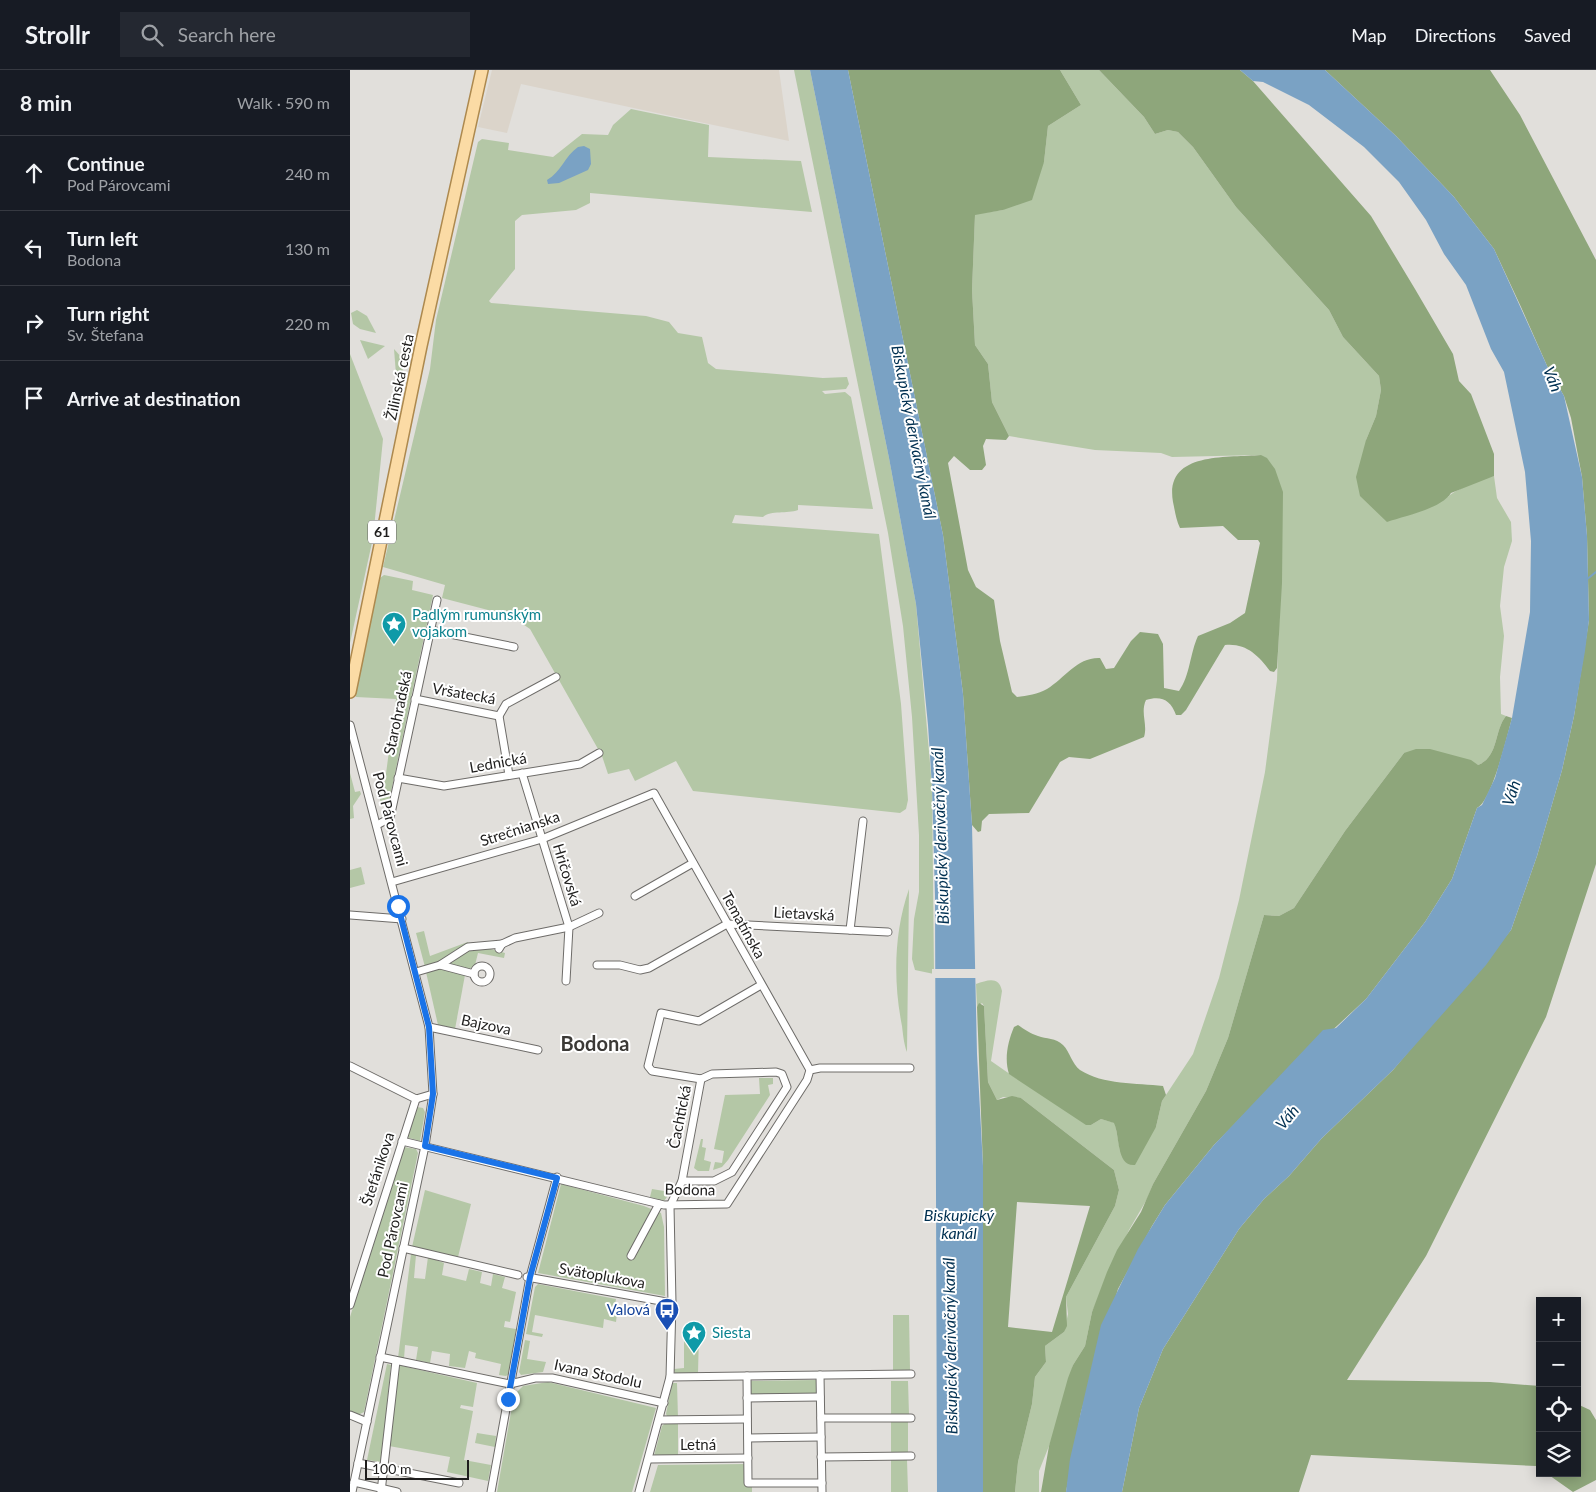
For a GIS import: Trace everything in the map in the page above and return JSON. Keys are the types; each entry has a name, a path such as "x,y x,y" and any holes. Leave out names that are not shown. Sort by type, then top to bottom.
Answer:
{"main road":[{"name":"Žilinská cesta","path":"350,692 421,346 482,70"}],"street":[{"name":"Starohradská","path":"377,825 390,818 437,600"},
{"path":"430,630 514,647"},
{"name":"Vršatecká","path":"415,699 499,716 506,704 556,677"},
{"path":"499,716 509,775"},
{"name":"Pod Párovcami","path":"350,725 429,1027 433,1094 425,1146 352,1492"},
{"name":"Lednická","path":"398,778 444,786 580,764 599,753"},
{"name":"Hričovská","path":"522,773 569,927"},
{"name":"Strečnianska","path":"392,882 542,839 654,793"},
{"name":"Tematínska","path":"654,793 810,1070"},
{"name":"Lietavská","path":"850,930 863,821"},
{"path":"635,896 693,863"},
{"path":"416,972 440,965 468,947 501,946 515,938 569,927 599,913"},
{"path":"350,915 402,920"},
{"path":"597,965 620,965 640,970 649,968 727,924"},
{"name":"Lietavská","path":"727,924 888,932"},
{"path":"566,981 569,927"},
{"path":"440,965 474,974"},
{"path":"701,1080 652,1071 648,1066 661,1013 699,1021 761,984"},
{"name":"Bajzova","path":"429,1027 538,1050"},
{"path":"350,1066 416,1099 433,1094"},
{"path":"810,1070 820,1068 910,1068"},
{"name":"Bodona","path":"402,1141 659,1204 670,1206 728,1204 807,1080 810,1070"},
{"name":"Čachtická","path":"670,1206 682,1181 701,1080 712,1074 776,1072 782,1074 787,1087 732,1172 714,1181 682,1181"},
{"name":"Štefánikova","path":"350,1306 416,1099"},
{"path":"763,1125 774,1131"},
{"path":"491,1492 528,1277 557,1178"},
{"path":"631,1256 659,1204"},
{"path":"640,1492 670,1377 672,1303 670,1206"},
{"path":"403,1248 518,1275"},
{"name":"Svätoplukova","path":"528,1277 672,1303"},
{"name":"Ivana Stodolu","path":"380,1357 510,1384 535,1378 552,1378 664,1403"},
{"path":"382,1490 396,1361"},
{"path":"670,1377 911,1374"},
{"path":"820,1375 822,1492"},
{"path":"747,1376 748,1483 822,1483"},
{"path":"747,1398 820,1397"},
{"path":"350,1415 367,1422"},
{"path":"821,1418 911,1418"},
{"name":"Letná","path":"659,1420 747,1419"},
{"path":"748,1438 821,1436"},
{"path":"821,1457 911,1456"},
{"name":"Letná","path":"649,1459 748,1458"},
{"path":"358,1462 385,1466 459,1483"},
{"path":"354,1482 396,1492"}],"shaded area":[{"path":"492,70 779,70 789,141 521,84 507,133 478,127"}],"green space":[{"path":"794,70 810,70 889,458 916,604 932,786 934,974 915,970 912,959 914,919 919,892 919,835 912,717 903,626 888,533"},
{"path":"848,70 1060,70 1081,105 1048,126 1044,162 1032,200 1003,210 975,215 972,290 975,345 988,364 992,402 1009,436 1006,440 986,439 983,446 986,465 982,470 970,470 954,456 948,463 968,570 976,587 994,600 1000,641 1012,692 1017,697 1047,689 1078,664 1085,661 1100,658 1106,669 1114,668 1131,641 1140,632 1158,634 1163,644 1164,688 1179,691 1183,685 1198,636 1230,623 1245,613 1260,543 1258,540 1238,540 1223,526 1180,528 1173,502 1173,485 1178,474 1188,466 1201,460 1261,455 1267,458 1275,469 1283,492 1282,583 1277,668 1274,672 1270,671 1251,651 1239,646 1225,645 1186,710 1181,715 1176,715 1165,700 1156,698 1146,700 1144,705 1144,737 1090,759 1069,757 1060,762 1029,813 989,814 982,821 981,831 978,832 972,825 963,694 943,535"},
{"path":"1060,70 1099,70 1144,117 1155,134 1168,130 1178,132 1193,147 1236,207 1329,310 1343,337 1379,376 1381,390 1376,416 1366,440 1448,497 1456,491 1494,476 1497,498 1511,522 1512,541 1504,567 1500,606 1504,636 1500,677 1501,714 1506,716 1490,756 1478,765 1404,753 1345,831 1294,908 1279,916 1264,915 1228,1038 1206,1091 1129,1230 1092,1312 1085,1346 1073,1365 1057,1426 1039,1471 1039,1492 1015,1492 1018,1462 1032,1404 1035,1377 1046,1362 1045,1346 1064,1332 1068,1314 1066,1297 1115,1206 1119,1190 1114,1170 1021,1098 1003,1097 997,1100 988,1082 984,1006 982,1003 977,1007 976,984 992,980 996,981 1001,986 1002,991 991,1061 1074,1116 1091,1125 1101,1119 1115,1123 1120,1151 1156,1127 1162,1101 1193,1054 1219,978 1239,900 1265,772 1277,680 1282,543 1261,455 1172,457 1161,453 1095,450 1009,436 992,402 988,364 975,345 972,290 975,214 1003,210 1044,162 1048,126 1081,105"},
{"path":"1099,70 1240,70 1253,81 1371,216 1453,354 1459,381 1471,394 1494,454 1494,476 1451,493 1446,499 1431,508 1387,522 1360,496 1356,477 1366,440 1376,416 1381,390 1379,376 1343,337 1329,310 1236,207 1193,147 1178,132 1168,130 1155,134 1144,117"},
{"path":"1325,70 1490,70 1520,115 1596,260 1596,864 1546,1017 1426,1256 1347,1380 1490,1382 1536,1386 1536,1466 1311,1455 1299,1492 1122,1492 1139,1408 1163,1349 1239,1229 1264,1199 1289,1176 1322,1138 1393,1070 1511,930 1537,856 1562,770 1574,716 1589,620 1587,536 1582,477 1571,418 1564,396 1548,368 1494,249 1454,197 1396,136"},
{"path":"631,109 709,125 708,157 801,161 812,212 590,193 590,203 576,210 522,215 515,221 515,269 489,301 491,303 646,316 669,322 678,333 702,337 708,363 716,369 823,378 847,377 849,384 846,389 822,391 825,394 845,392 851,397 873,509 798,505 798,510 770,514 763,517 735,515 732,523 879,534 901,704 908,800 906,809 900,813 693,791 676,761 635,781 629,769 608,774 602,756 530,629 511,616 442,598 445,585 383,567 430,369 436,320 478,142 482,139 509,143 508,150 553,157 582,134 608,135 613,125"},
{"path":"357,310 367,316 376,333 360,329 353,324 351,313"},
{"path":"360,340 385,346 368,359"},
{"path":"394,349 402,358 403,365 399,412"},
{"path":"350,354 383,439 373,538 350,643"},
{"path":"384,575 413,581 412,590 433,595 389,801 382,806 375,783 385,781 396,699 356,697 355,694 380,578"},
{"path":"1506,716 1512,718 1503,753 1488,794 1483,803 1477,808 1452,879 1425,922 1366,999 1267,1091 1214,1145 1165,1205 1152,1226 1118,1289 1081,1412 1066,1492 1041,1492 1049,1446 1068,1378 1073,1365 1085,1346 1092,1312 1107,1272 1117,1250 1141,1212 1153,1184 1206,1091 1228,1038 1264,915 1279,916 1294,908 1345,831 1404,753 1416,749 1430,749 1471,760 1478,765 1490,756"},
{"path":"350,773 355,792 360,791 361,794 353,806 354,818 350,819"},
{"path":"361,867 365,884 350,888 350,870"},
{"path":"909,889 907,1052 897,992 896,957 900,922"},
{"path":"424,931 430,956 468,942 469,945 435,964 425,967 416,933"},
{"path":"480,946 505,953 504,958 478,953 475,965 468,970 444,964 469,948"},
{"path":"440,969 465,975 455,1029 438,1025 426,972"},
{"path":"979,1003 984,1006 988,1082 997,1100 1012,1096 1021,1098 1114,1170 1119,1190 1115,1206 1066,1297 1067,1326 1064,1332 1045,1346 1046,1362 1035,1377 1032,1404 1018,1462 1015,1492 983,1492 983,1167 977,1007","holes":["1017,1202 1090,1206 1052,1332 1008,1327"]},
{"path":"1018,1025 1035,1035 1060,1043 1077,1067 1089,1075 1110,1081 1163,1086 1166,1095 1162,1101 1156,1127 1135,1165 1129,1164 1122,1156 1114,1123 1101,1119 1091,1125 1086,1125 1009,1074 1007,1062 1008,1044 1014,1027"},
{"path":"759,1078 773,1078 773,1084 768,1085 770,1095 728,1160 722,1167 713,1170 715,1162 722,1163 724,1151 714,1149 725,1095 760,1094"},
{"path":"417,1107 423,1108 425,1112 420,1141 406,1137"},
{"path":"701,1139 703,1139 702,1147 706,1148 704,1160 711,1162 709,1171 698,1171 694,1168"},
{"path":"404,1147 416,1149 418,1153 364,1412 358,1415 350,1411 350,1317"},
{"path":"561,1184 644,1206 661,1213 664,1227 665,1296 538,1273"},
{"path":"666,1187 671,1187 672,1190 664,1201 650,1197 652,1189 664,1191"},
{"path":"425,1190 471,1204 458,1257 412,1247"},
{"path":"411,1254 416,1255 414,1278 425,1279 428,1257 444,1263 442,1275 466,1281 469,1269 482,1272 480,1283 491,1286 493,1274 505,1277 502,1288 516,1292 510,1322 505,1321 504,1327 516,1329 509,1374 506,1376 499,1375 501,1364 475,1358 476,1353 469,1351 465,1368 449,1366 450,1354 432,1351 430,1363 416,1360 418,1347 405,1345 404,1359 398,1358"},
{"path":"538,1284 616,1299 615,1304 618,1305 616,1322 604,1319 603,1328 535,1315 532,1332 543,1334 542,1337 526,1334 535,1287"},
{"path":"893,1315 909,1315 910,1370 893,1370"},
{"path":"684,1335 699,1335 698,1373 676,1374 674,1371 674,1369 684,1368"},
{"path":"525,1340 530,1341 527,1359 546,1362 543,1372 521,1375 519,1372"},
{"path":"387,1364 391,1365 381,1462 367,1460"},
{"path":"398,1365 477,1383 473,1407 461,1405 460,1408 473,1411 464,1460 491,1465 488,1481 447,1472 450,1457 389,1446"},
{"path":"816,1380 816,1395 750,1396 750,1381"},
{"path":"891,1381 908,1381 909,1415 891,1415"},
{"path":"548,1382 656,1408 632,1492 497,1492 514,1395 523,1386"},
{"path":"672,1383 677,1383 678,1418 668,1418 666,1414"},
{"path":"1581,1406 1590,1410 1596,1420 1596,1480 1573,1492 1552,1477 1581,1477"},
{"path":"891,1421 908,1421 908,1453 891,1453"},
{"path":"667,1422 678,1422 678,1455 654,1456 662,1426"},
{"path":"477,1433 496,1436 495,1447 475,1443"},
{"path":"891,1459 907,1459 908,1492 891,1492"},
{"path":"745,1464 745,1485 752,1486 752,1492 650,1492 658,1465"}],"water":[{"name":"Biskupický kanál","path":"810,70 848,70 943,535 963,694 972,825 977,1054 983,1166 983,1492 937,1492 935,896 932,786 928,725 916,604 889,458"},
{"name":"Váh","path":"1240,70 1325,70 1396,136 1454,197 1494,249 1548,368 1564,396 1582,477 1587,536 1589,620 1574,716 1562,770 1537,856 1511,930 1486,965 1393,1070 1322,1138 1289,1176 1264,1199 1239,1229 1163,1349 1139,1408 1122,1492 1066,1492 1070,1459 1101,1325 1138,1249 1165,1205 1214,1145 1323,1030 1336,1028 1366,999 1425,922 1452,879 1477,808 1482,805 1495,778 1512,718 1530,612 1531,541 1525,472 1504,372 1491,349 1466,285 1444,254 1426,220 1399,182 1364,147 1309,105 1263,82 1253,81"},
{"path":"584,146 590,149 591,164 588,170 559,183 548,184 547,180 556,173 570,155 578,147"}],"pier":[{"path":"932,969 979,969 979,978 932,978"}],"waterway":[{"path":"1586,580 1596,572"}],"place":[{"name":"Padlým rumunským vojakom","path":"394,645"},
{"name":"Valová","path":"667,1331"},
{"name":"Siesta","path":"694,1354"}],"district":[{"name":"Bodona","path":"595,1044"}],"route":[{"path":"398,906 414,962 429,1027 433,1094 425,1146 557,1178 530,1277 508,1399"}],"water label":[{"name":"Biskupický derivačný kanál","path":"914,432"},
{"name":"Biskupický derivačný kanál","path":"940,836"},
{"name":"Biskupický derivačný kanál","path":"950,1346"}]}
